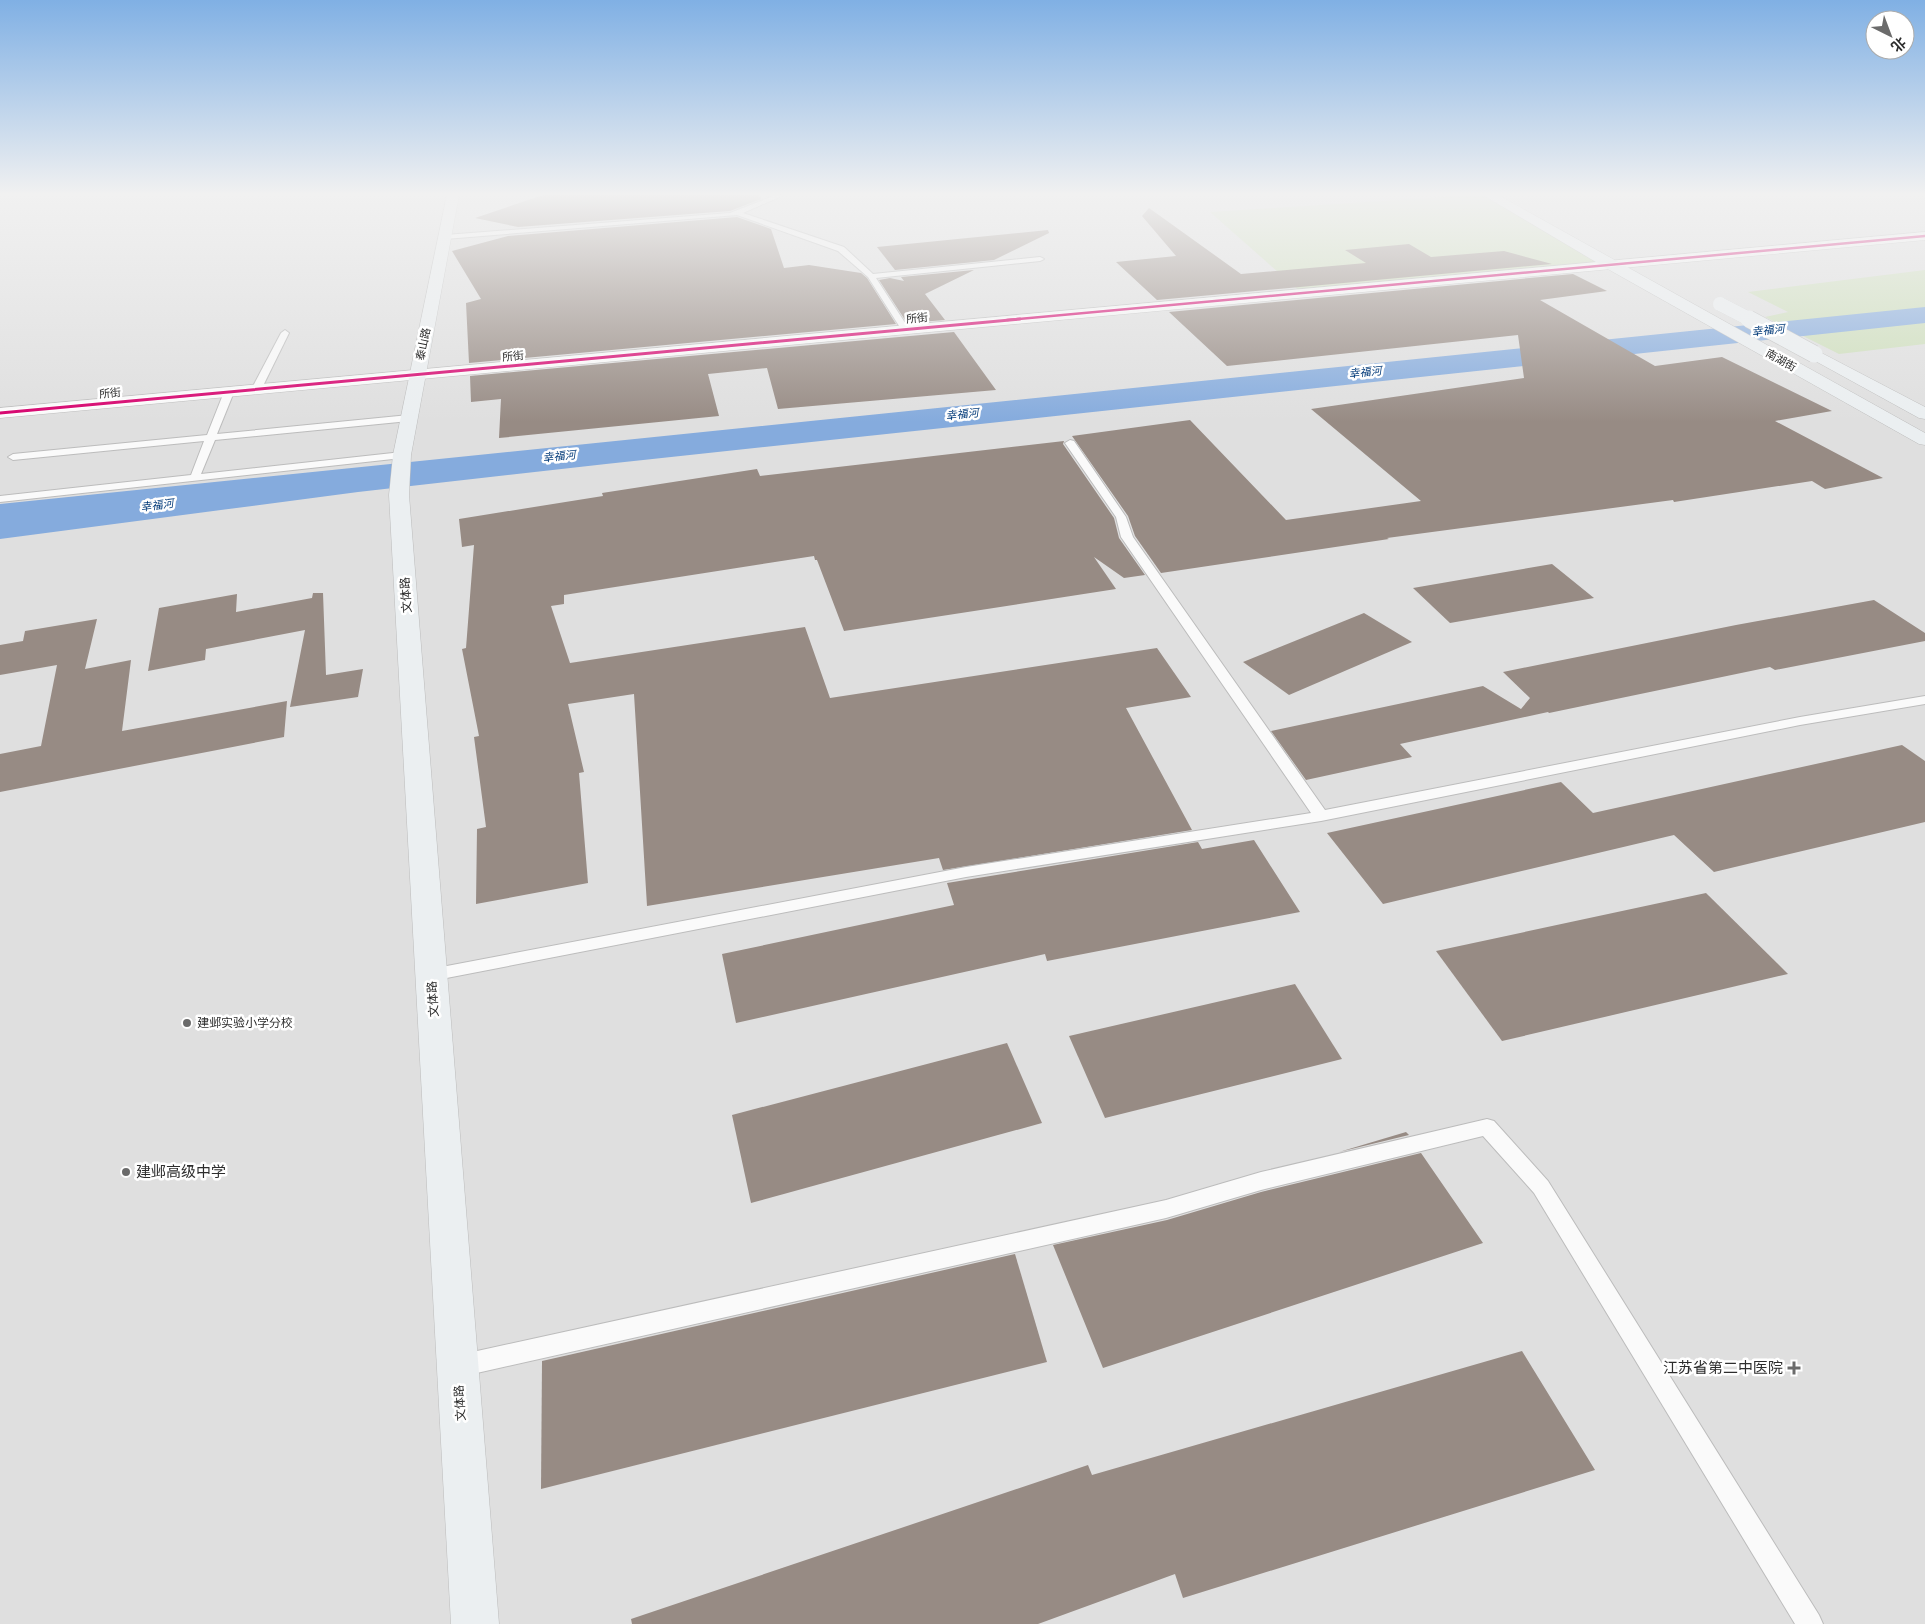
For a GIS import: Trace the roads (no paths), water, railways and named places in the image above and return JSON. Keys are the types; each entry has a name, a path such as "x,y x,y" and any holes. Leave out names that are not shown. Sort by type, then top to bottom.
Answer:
{"main road":[{"name":"泰山路","path":"416,375 438,271"},
{"name":"南湖街","path":"1621,271 1925,440"},
{"path":"1658,271 1668,276"},
{"name":"南湖街","path":"1716,302 1925,414"},
{"name":"文体路","path":"416,375 401,468 431,975 475,1624"}],"street":[{"name":"所街","path":"0,413 1546,271"}],"lane":[{"path":"866,271 871,276 905,329"},
{"path":"871,276 923,271"},
{"path":"256,390 285,333"},
{"path":"195,477 229,392"},
{"path":"13,457 409,418"},
{"path":"1070,443 1121,517 1127,537 1321,816"},
{"path":"0,499 195,477 401,468"},
{"path":"431,975 966,872 1321,816 1800,721 1925,700"},
{"path":"457,1367 1166,1209 1261,1181 1487,1128 1540,1187 1810,1624"}],"water":[{"name":"幸福河","path":"1925,307 1925,323 606,464 358,492 0,539 0,504"}],"place":[{"name":"建邺实验小学分校","path":"187,1023"},
{"name":"建邺高级中学","path":"126,1172"},
{"name":"江苏省第二中医院","path":"1794,1368"}]}
